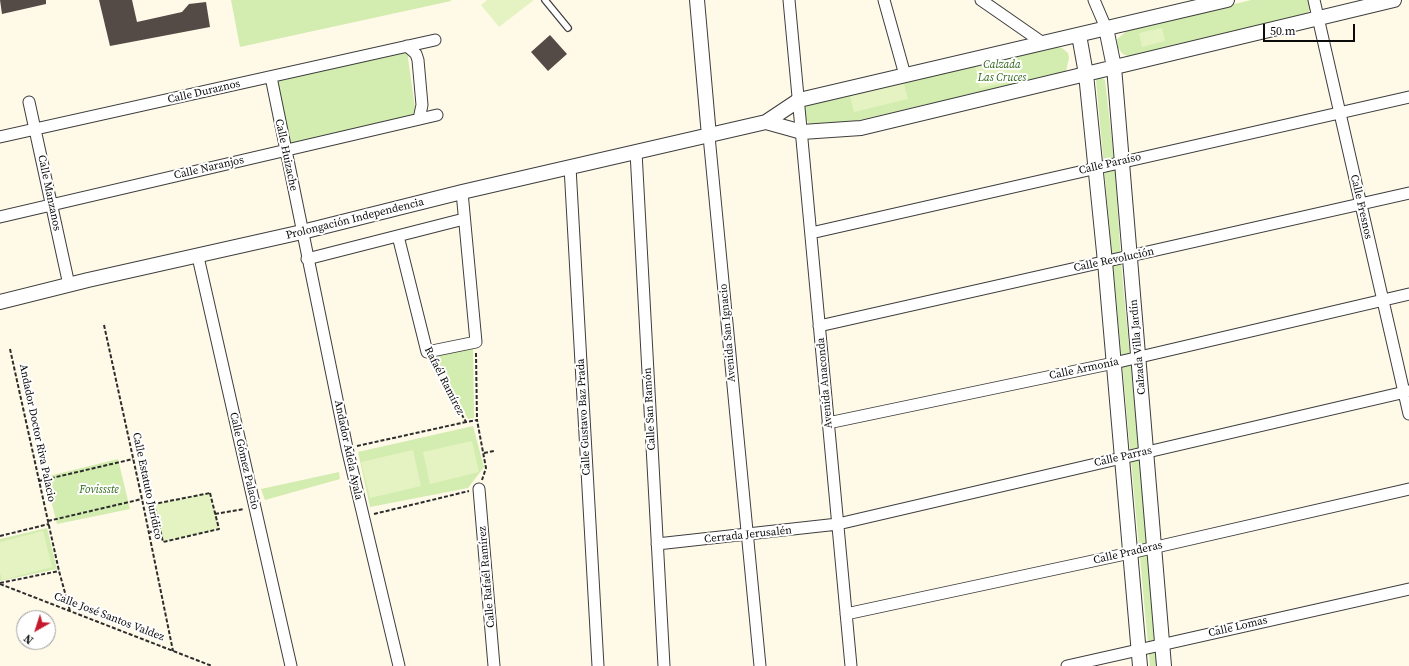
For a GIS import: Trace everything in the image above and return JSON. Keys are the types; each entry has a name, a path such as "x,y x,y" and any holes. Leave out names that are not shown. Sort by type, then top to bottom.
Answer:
{"street":[{"name":"Avenida San Ignacio","path":"698,0 709,136 760,666"},
{"name":"Avenida Anaconda","path":"790,0 851,666"},
{"path":"884,0 905,75"},
{"path":"981,0 1042,43"},
{"path":"1094,0 1106,28"},
{"path":"709,136 766,122 798,100 1227,0"},
{"name":"Calle Fresnos","path":"1314,0 1383,300 1407,392 1409,414"},
{"path":"766,122 802,132 861,128 1394,0"},
{"name":"Calzada Villa Jardín","path":"1106,28 1114,67 1164,666"},
{"path":"1079,35 1086,74 1094,168 1105,262 1140,666"},
{"name":"Calle Duraznos","path":"0,137 435,40"},
{"path":"407,46 416,54 418,60 422,106 419,119"},
{"name":"Calle Huizache","path":"270,77 302,232"},
{"name":"Calle Paraíso","path":"811,233 1409,96"},
{"name":"Calle Manzanos","path":"29,102 69,285"},
{"name":"Calle Naranjos","path":"0,217 437,115"},
{"name":"Prolongación Independencia","path":"0,302 69,285 198,257 462,192 709,136"},
{"name":"Calle San Ramón","path":"636,152 664,666"},
{"name":"Calle Gustavo Baz Prada","path":"570,167 598,666"},
{"path":"427,352 476,342 462,192"},
{"name":"Calle Revolución","path":"819,326 1409,194"},
{"path":"307,259 464,219"},
{"name":"Andador Adela Ayala","path":"302,232 362,516 399,666"},
{"name":"Rafaél Ramírez","path":"398,236 427,352"},
{"name":"Calle Gómez Palacio","path":"198,257 291,666"},
{"name":"Calle Armonía","path":"828,423 1114,363 1409,294"},
{"name":"Calle Parras","path":"838,524 1146,451 1407,392"},
{"name":"Calle Rafaél Ramírez","path":"479,489 494,666"},
{"name":"Calle Praderas","path":"846,614 1154,548 1409,489"},
{"name":"Cerrada Jerusalén","path":"657,544 838,524"},
{"name":"Calle Lomas","path":"1067,666 1409,589"}],"lane":[{"path":"545,0 568,28"}],"path":[{"name":"Calle Estatuto Jurídico","path":"104,325 173,651"},
{"path":"476,342 477,420"},
{"name":"Andador Doctor Riva Palacio","path":"10,349 59,571 70,611"},
{"name":"Rafaél Ramírez","path":"427,352 466,422 477,420 486,468 479,489"},
{"path":"347,448 466,422"},
{"path":"484,453 494,451"},
{"path":"39,481 133,459"},
{"path":"362,516 479,489"},
{"path":"210,493 215,514 219,529 163,542 154,504 210,493"},
{"path":"48,521 142,499"},
{"path":"215,514 255,507"},
{"path":"0,536 49,524"},
{"path":"149,532 160,530"},
{"path":"0,583 59,571"},
{"name":"Calle José Santos Valdez","path":"0,583 212,666"}],"green space":[{"path":"231,0 451,0 451,1 240,47"},
{"path":"487,0 534,0 499,27 481,5"},
{"path":"1251,0 1308,0 1310,3 1310,10 1305,16 1130,57 1123,54 1118,48 1117,39 1128,30"},
{"path":"1162,28 1165,41 1142,47 1139,33"},
{"name":"Calzada Las Cruces","path":"1056,47 1062,48 1068,53 1069,58 1066,71 1058,74 833,126 810,125 803,115 805,108 812,101"},
{"path":"407,51 416,115 283,145 271,81"},
{"path":"1017,57 1022,79 980,88 975,66"},
{"path":"1100,77 1105,80 1114,158 1122,274 1160,666 1150,666 1096,80"},
{"path":"903,80 908,99 854,112 849,92"},
{"path":"473,345 474,418 468,419 433,355"},
{"path":"473,426 484,467 468,488 370,507 358,452"},
{"path":"472,441 479,472 430,484 423,452"},
{"path":"413,450 421,486 370,498 361,462"},
{"name":"Fovissste","path":"118,459 130,509 57,524 45,477"},
{"path":"339,472 340,479 265,500 261,489"},
{"path":"210,493 219,529 163,542 154,504"},
{"path":"47,528 57,569 0,581 0,539"},
{"path":"43,531 52,567 2,580 0,573 0,542"}],"building":[{"path":"0,0 46,0 46,4 2,14"},
{"path":"99,0 132,0 137,22 182,12 189,4 206,2 210,27 110,46"},
{"path":"550,35 567,54 548,71 531,52"}]}
